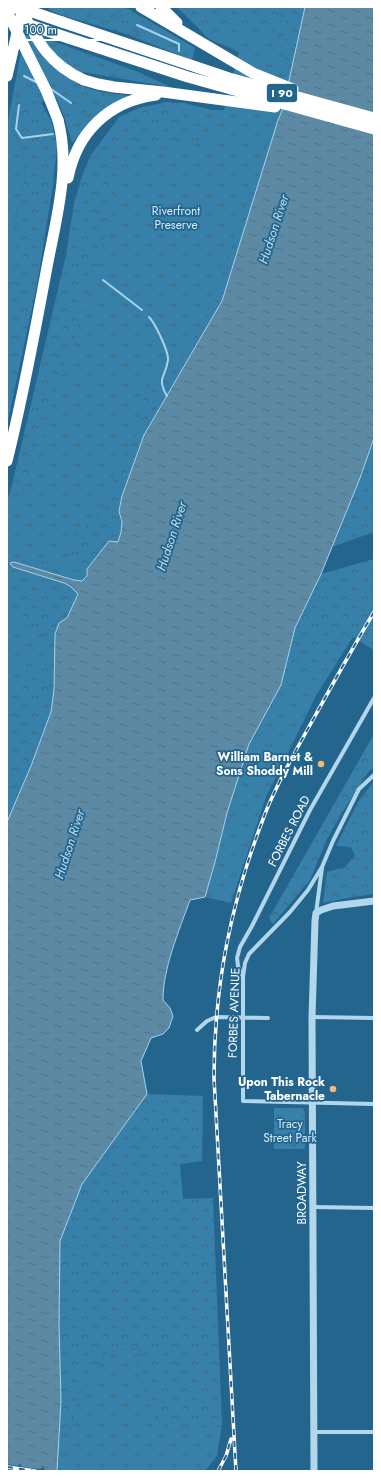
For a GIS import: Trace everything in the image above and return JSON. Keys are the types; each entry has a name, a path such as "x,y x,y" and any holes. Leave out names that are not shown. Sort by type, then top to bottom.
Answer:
{"highway":[{"path":"7,16 9,7"},
{"path":"7,76 19,7"},
{"path":"19,7 36,38 47,54 62,68 84,80 114,87 262,104 340,120"},
{"path":"7,461 26,381 60,196 63,163 63,142 58,120 46,90 7,12 19,7"},
{"name":"I 90","path":"19,7 191,65 265,88 374,118"},
{"path":"7,22 38,7"},
{"path":"142,7 244,68 278,84 309,95 374,114"},
{"path":"161,7 199,41"},
{"name":"I 90","path":"7,16 59,35 188,76 374,129"},
{"path":"50,249 62,214 68,175 73,158 90,130 108,113 130,101 156,95 184,95"}],"street":[{"name":"FORBES ROAD","path":"243,977 238,962 240,947 310,810 374,698"},
{"name":"FORBES AVENUE","path":"313,1102 243,1102 243,977 245,963 249,954 290,912 308,890 322,866 359,789 374,775"},
{"name":"BROADWAY","path":"314,1471 312,1017 316,913 322,866"},
{"path":"316,913 333,906 374,901"},
{"path":"197,1030 207,1021 216,1017 268,1018"},
{"path":"312,1017 374,1018"},
{"path":"313,1102 374,1104"},
{"path":"313,1207 374,1208"},
{"path":"314,1432 374,1432"}],"green space":[{"path":"52,7 115,7 124,19 92,17 82,21 63,16 48,9"},
{"path":"115,7 122,7 132,11 144,21 151,31 126,34 82,21 92,17 124,19"},
{"path":"177,7 281,7 272,38 254,37 209,39"},
{"name":"Riverfront Preserve","path":"194,7 305,7 283,108 222,301 144,435 119,511 121,526 118,542 109,541 87,569 87,576 82,581 14,562 13,567 64,583 70,586 78,594 67,618 59,623 55,634 54,690 51,712 31,766 7,822 7,501 11,489 19,492 115,184 134,158 216,131 184,120 184,103 213,110 224,110 239,52 209,39 227,38"},
{"path":"290,7 303,7 291,61 283,80 284,29"},
{"path":"139,15 195,48 192,60 126,34 151,31"},
{"path":"25,31 141,73 117,78 83,72 77,88 111,99 101,92 129,96 101,112 72,143 64,116 56,97 41,102 23,100 15,136 23,149 25,179 14,228 14,264 7,294 7,126"},
{"path":"141,73 170,87 117,78"},
{"path":"58,85 77,88 78,85 101,92 112,99 73,119"},
{"path":"23,100 41,102 52,123 57,147 53,185 37,285 7,425 7,294 14,264 14,228 25,179 23,149 15,136 16,103"},
{"path":"166,102 184,103 184,120 198,126 210,128 219,133 209,140 155,152 138,160 126,171 118,184 111,202 109,220 95,275 23,494 11,489 66,255 74,203 83,173 91,155 119,117 139,108"},
{"path":"277,116 220,300 141,437 119,492 117,509 119,522 100,552 87,566 83,577 79,579 71,578 13,560 10,562 9,568 67,587 72,595 54,620 52,637 21,621 7,606 7,564 9,560 15,558 32,558 73,572 69,557 69,544 72,536 88,524 107,505 116,469 130,443 136,436 145,408 142,400 146,390 160,374 181,359 211,312 220,283 223,266 246,208 271,124"},
{"path":"374,438 374,532 332,547 360,478"},
{"path":"374,559 374,650 353,637 317,694 285,669 295,628 321,574"},
{"path":"52,656 48,711 32,756 7,815 7,717 12,692 20,676"},
{"path":"285,669 317,694 266,797 231,903 205,897 227,813 249,744 281,685"},
{"path":"374,734 374,768 369,771 341,814 327,839 310,880 273,924 269,918"},
{"path":"374,781 374,894 323,903 327,872 345,867 355,855 351,847 336,846 358,802"},
{"path":"147,1094 203,1096 202,1161 180,1164 183,1199 213,1198 222,1425 169,1432 153,1413 136,1369 141,1350 129,1349 107,1351 78,1397 71,1430 59,1435 61,1401 59,1325 60,1241 82,1184"},
{"name":"Tracy Street Park","path":"274,1108 303,1108 305,1113 305,1149 274,1149"},
{"path":"299,1112 299,1138 281,1138 281,1113"},
{"path":"129,1349 141,1350 136,1369 153,1413 169,1432 222,1425 217,1456 205,1471 65,1471 57,1469 59,1435 71,1430 78,1397 107,1351"}],"water":[{"name":"Hudson River","path":"305,7 374,7 374,438 360,478 321,574 295,628 281,685 249,744 227,813 205,897 190,900 177,937 166,975 163,1000 170,1008 173,1016 169,1028 163,1034 151,1038 141,1061 147,1094 82,1184 60,1241 59,1325 61,1401 57,1471 7,1471 7,822 31,766 51,712 54,690 55,634 59,623 67,618 78,594 70,586 64,583 13,567 10,563 14,562 82,581 87,576 87,569 109,541 118,542 122,522 119,511 122,496 144,435 222,301 283,108"}],"pier":[{"path":"20,1463 22,1467 40,1469 43,1467 45,1470 50,1471 7,1471 7,1464 18,1466"}],"waterway":[{"path":"137,25 179,44 179,51"},
{"path":"24,76 38,83"},
{"path":"51,89 71,103"},
{"path":"19,105 16,129 22,138 53,134"},
{"path":"103,280 142,310"},
{"path":"149,317 155,325 168,356 167,366 162,381 162,385 167,396"}],"railway":[{"path":"236,1471 214,1078 217,1010 221,977 234,911 253,847 270,802 292,758 374,612"},
{"path":"218,1471 226,1456 231,1439"},
{"path":"7,1467 35,1471"}],"place":[{"name":"William Barnet & Sons Shoddy Mill","path":"321,764"},
{"name":"Upon This Rock Tabernacle","path":"333,1089"}]}
